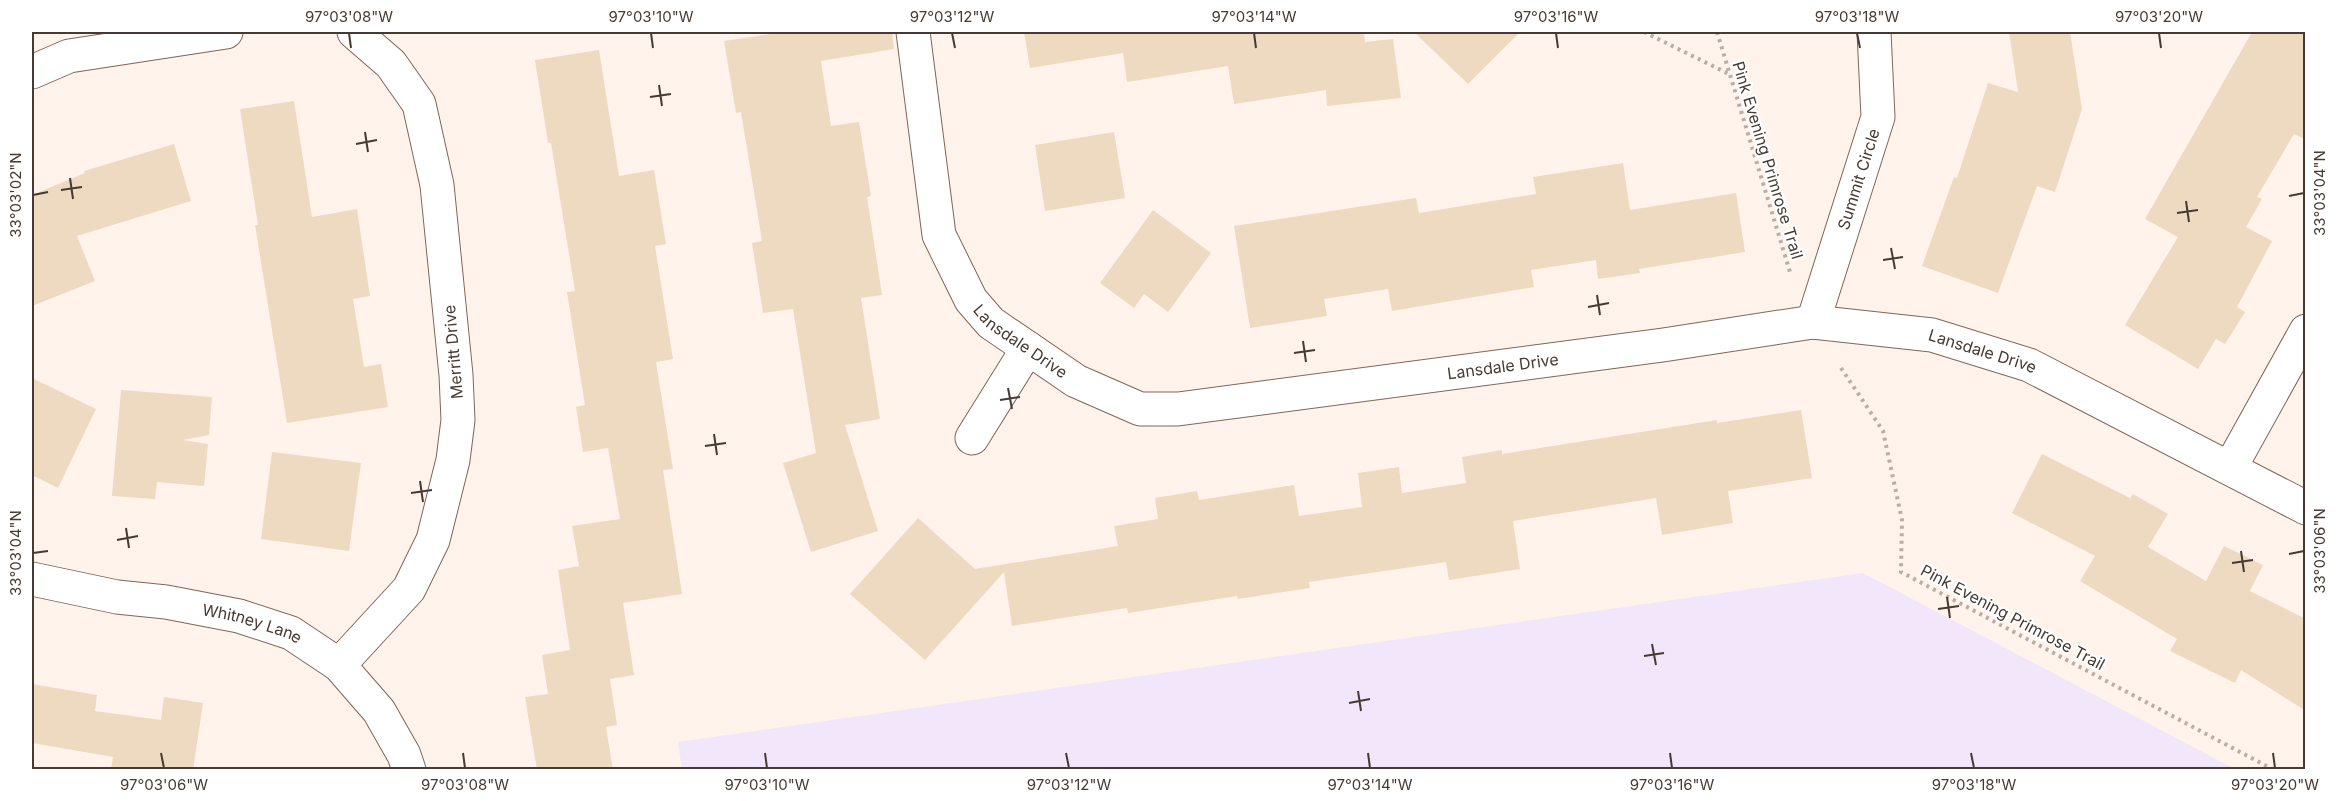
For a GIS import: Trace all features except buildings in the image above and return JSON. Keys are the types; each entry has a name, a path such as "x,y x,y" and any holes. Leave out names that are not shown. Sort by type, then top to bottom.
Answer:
{"street":[{"path":"32,72 69,56 226,32"},
{"name":"Merritt Drive","path":"339,665 409,589 434,540 453,460 458,420 456,375 437,185 419,104 391,64 354,32"},
{"name":"Lansdale Drive","path":"913,32 939,235 971,300 991,323 1076,381 1140,409 1178,410 1663,345 1813,322 1932,335 2029,365 2306,508"},
{"name":"Summit Circle","path":"1813,322 1878,117 1874,32"},
{"path":"2230,468 2306,331"},
{"path":"972,438 1028,348"},
{"name":"Whitney Lane","path":"32,579 117,597 166,602 239,616 291,633 339,665 379,711 404,755 408,770"}],"path":[{"path":"1644,32 1729,75"},
{"name":"Pink Evening Primrose Trail","path":"1717,32 1790,274"},
{"name":"Pink Evening Primrose Trail","path":"1841,368 1883,431 1902,520 1901,572 2274,770"}],"shaded area":[{"path":"1863,573 2235,769 682,770 678,742"}]}
